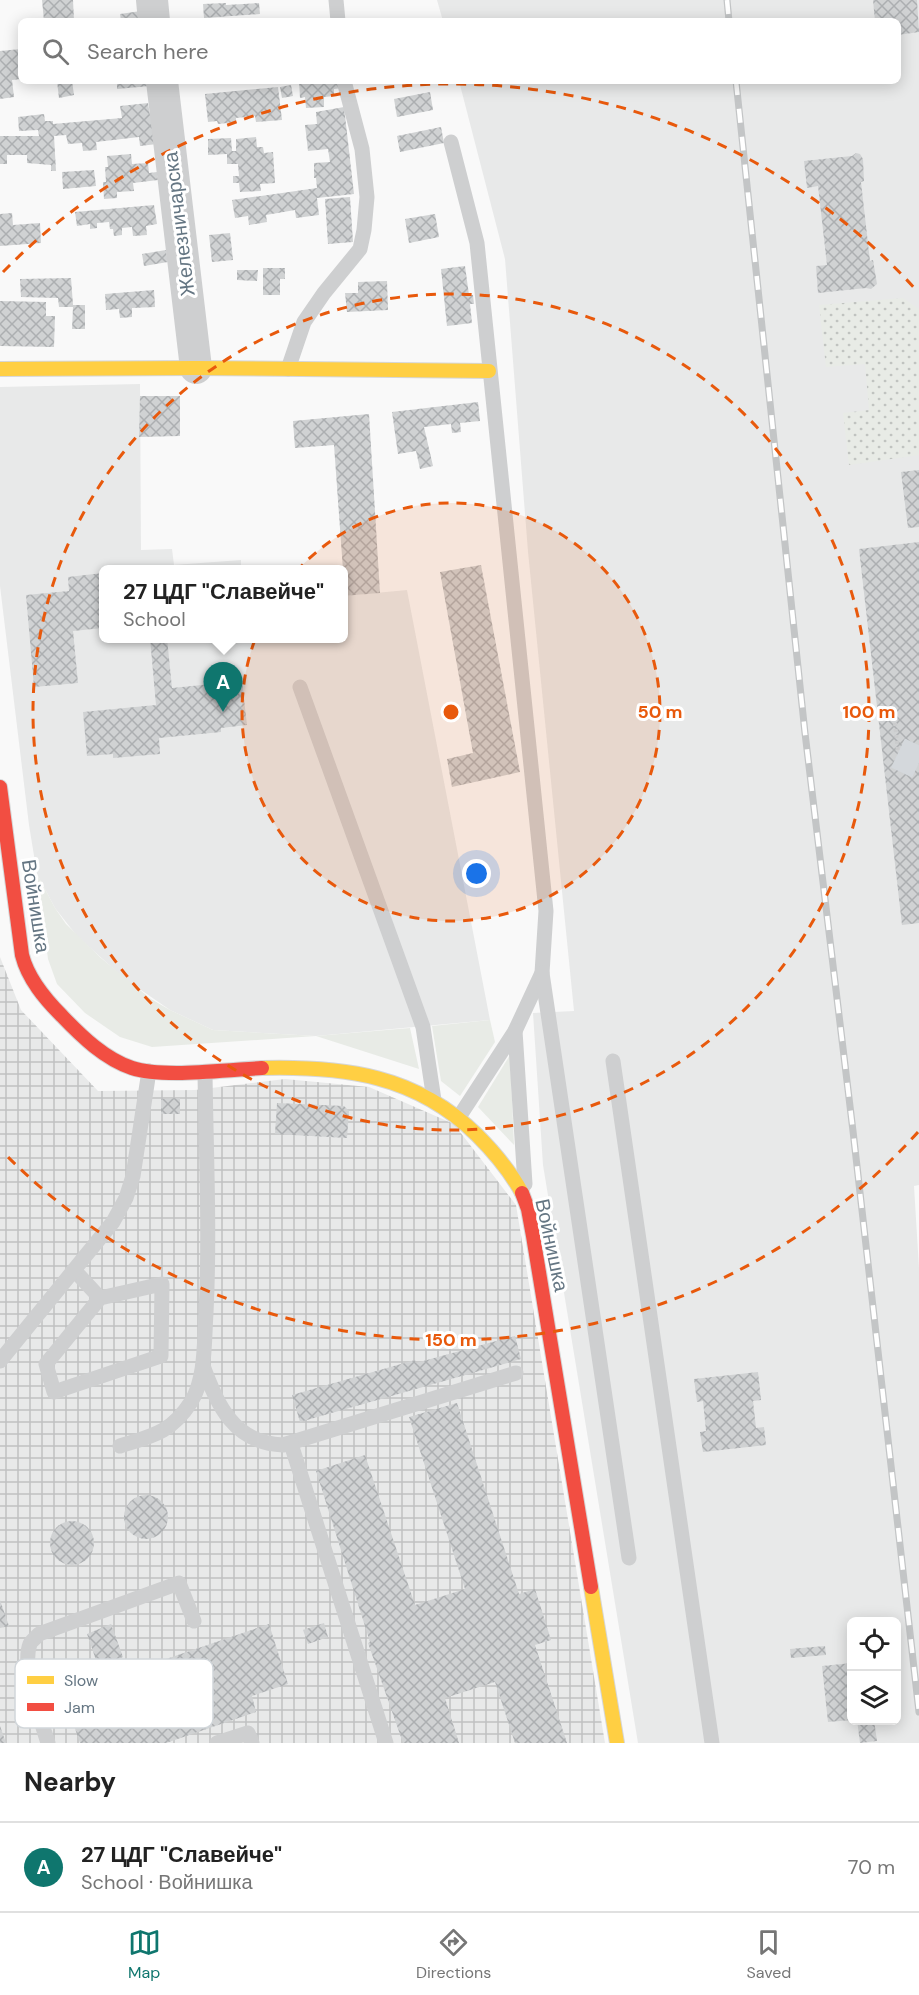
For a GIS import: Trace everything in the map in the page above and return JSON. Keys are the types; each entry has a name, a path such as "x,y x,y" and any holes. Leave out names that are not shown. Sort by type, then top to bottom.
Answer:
{"street":[{"path":"152,0 154,18"},
{"name":"Железничарска","path":"162,84 196,368"},
{"path":"0,369 196,368 489,371"},
{"name":"Войнишка","path":"0,787 19,944 26,968 41,992 70,1026 120,1064 133,1069 149,1071 205,1072 326,1068 370,1076 434,1100 459,1117 506,1166 526,1202 617,1743"}],"lane":[{"path":"336,0 338,18"},
{"path":"288,369 304,322 360,249 364,230 367,197 362,149 345,84"},
{"path":"451,142 477,243 546,911 542,973 629,1558"},
{"path":"300,687 423,1027 434,1100"},
{"path":"459,1117 515,1031 542,973"},
{"path":"515,1031 526,1202"},
{"path":"613,1061 712,1743"},
{"path":"0,1361 113,1222 126,1198 133,1176 149,1071"},
{"path":"120,1446 159,1434 178,1420 192,1400 203,1366 208,1262 205,1072"},
{"path":"74,1270 100,1298"},
{"path":"162,1284 161,1356 54,1392 46,1364 100,1298 162,1284"},
{"path":"203,1366 217,1402 225,1413 243,1432 263,1443 274,1445 291,1444 516,1373"},
{"path":"291,1444 386,1743"},
{"path":"29,1659 30,1644 39,1634 179,1583 194,1621"},
{"path":"43,1728 48,1743"},
{"path":"217,1743 248,1733 252,1743"}],"path":[{"path":"895,723 898,753"}],"shaded area":[{"path":"437,0 919,0 919,1185 914,1186 919,1268 919,1743 638,1743 543,1165 533,1013 574,1011 528,552 505,259 460,84 901,84 901,18 442,18"},
{"path":"903,298 919,309 919,455 849,465 843,413 869,410 865,364 826,367 819,305"},
{"path":"140,384 141,550 172,549 174,565 99,565 99,643 348,643 348,596 407,590 490,1020 316,1036 213,1030 170,1010 125,979 77,936 55,908 37,874 0,586 0,387"},
{"path":"241,560 241,565 174,565"},
{"path":"37,874 66,924 101,958 151,999 213,1030 316,1036 152,1047 120,1037 85,1013 57,984 48,959"},
{"path":"0,957 21,1010 98,1091 195,1090 285,1079 369,1087 454,1124 516,1205 605,1743 0,1743"},
{"path":"490,1020 495,1042 460,1096 441,1081 432,1026"},
{"path":"410,1028 419,1069 316,1036"},
{"path":"510,1055 514,1145 478,1107"}],"building":[{"path":"42,0 73,0 74,18 44,18"},
{"path":"873,0 917,0 919,32 901,35 901,18 875,18"},
{"path":"226,3 226,5 259,3 260,14 204,18 203,4"},
{"path":"141,11 142,18 121,18 120,14"},
{"path":"18,49 18,79 12,80 14,97 0,99 0,51"},
{"path":"57,84 72,84 74,95 59,98"},
{"path":"117,84 150,84 150,86 117,89"},
{"path":"299,84 342,84 343,88 334,89 334,96 324,97 324,107 306,108 305,97 300,98"},
{"path":"291,85 293,96 282,98 280,87"},
{"path":"278,87 282,120 256,122 255,116 236,118 236,122 218,124 217,121 208,122 205,94"},
{"path":"430,92 433,110 397,117 394,99"},
{"path":"148,103 150,115 154,115 157,144 140,146 139,137 96,142 97,150 83,151 82,143 68,144 66,135 54,136 56,171 51,171 51,165 27,163 27,155 7,155 7,164 0,164 0,136 39,136 38,130 19,131 18,117 44,114 45,121 53,121 53,124 122,118 120,106"},
{"path":"344,107 354,194 317,198 319,215 296,218 295,210 266,215 267,222 249,225 248,216 235,218 232,200 317,188 314,163 330,162 328,149 308,151 305,125 317,124 316,112"},
{"path":"441,127 444,143 400,152 397,136"},
{"path":"256,137 257,147 263,147 264,153 273,152 275,183 260,184 261,191 240,192 239,183 233,183 233,176 239,176 238,164 227,164 227,154 208,155 208,139 231,138 232,151 236,151 236,139"},
{"path":"856,153 860,154 863,159 864,181 861,182 870,261 873,260 877,284 871,289 818,293 816,266 827,265 818,186 807,188 804,161 852,156"},
{"path":"131,154 132,164 148,163 149,173 157,172 158,180 133,183 134,191 117,192 117,198 104,199 103,182 106,182 107,156"},
{"path":"94,170 96,186 63,189 62,172"},
{"path":"350,197 353,242 328,244 325,199"},
{"path":"154,205 157,224 146,226 147,235 133,236 132,227 122,228 122,235 114,236 109,222 97,223 97,228 90,229 90,224 77,226 75,212"},
{"path":"12,213 13,225 40,223 41,243 0,246 0,214"},
{"path":"435,214 439,237 409,243 405,219"},
{"path":"230,233 233,260 212,262 209,235"},
{"path":"166,250 168,262 144,266 142,254"},
{"path":"465,266 469,295 473,295 474,304 470,304 472,323 447,326 441,269"},
{"path":"263,268 285,268 285,279 280,279 280,295 263,295"},
{"path":"237,270 258,270 257,281 237,280"},
{"path":"71,278 73,305 85,305 85,329 72,329 73,307 59,307 58,298 21,297 20,279"},
{"path":"387,281 388,310 347,312 345,293 358,293 358,282"},
{"path":"154,290 155,307 132,308 132,317 120,318 119,309 106,310 105,294"},
{"path":"0,301 46,302 46,316 55,316 54,347 0,346"},
{"path":"140,396 180,396 180,436 139,437"},
{"path":"478,402 480,421 460,423 461,432 452,433 451,424 424,427 433,466 420,469 416,451 398,454 392,412"},
{"path":"369,414 380,593 348,596 348,565 343,565 334,445 295,448 293,421"},
{"path":"919,470 919,527 908,528 901,472"},
{"path":"919,542 919,923 902,925 859,549"},
{"path":"481,565 520,772 452,787 447,759 473,753 440,572"},
{"path":"99,573 99,628 73,631 78,683 34,687 26,595 69,591 68,577"},
{"path":"150,643 168,643 172,688 242,681 247,725 221,728 221,732 159,738 160,754 113,758 113,754 87,756 83,712 156,705"},
{"path":"180,1098 180,1114 161,1114 161,1099"},
{"path":"277,1103 344,1106 349,1111 347,1138 275,1134"},
{"path":"515,1336 521,1359 300,1422 292,1395 415,1360 416,1363"},
{"path":"758,1372 761,1400 753,1401 756,1428 764,1427 766,1445 703,1452 700,1432 706,1431 703,1401 697,1402 694,1379"},
{"path":"457,1403 519,1594 535,1589 551,1640 535,1645 567,1743 515,1743 495,1682 445,1698 459,1743 403,1743 368,1643 370,1642 316,1471 365,1455 415,1605 465,1589 409,1417"},
{"path":"146,1495 155,1496 162,1501 167,1508 167,1526 162,1533 155,1538 146,1539 137,1538 130,1533 125,1526 124,1517 125,1508 130,1501 137,1496"},
{"path":"72,1521 81,1522 88,1527 93,1534 93,1552 88,1559 81,1564 72,1565 63,1564 56,1559 51,1552 50,1543 51,1534 56,1527 63,1522"},
{"path":"0,1600 9,1626 0,1628"},
{"path":"324,1623 328,1637 308,1644 303,1630"},
{"path":"111,1624 123,1657 96,1659 87,1634"},
{"path":"269,1624 288,1684 252,1696 256,1712 213,1727 213,1659 166,1659"},
{"path":"825,1646 826,1655 791,1658 790,1649"},
{"path":"847,1664 847,1720 828,1722 822,1666"},
{"path":"858,1725 875,1725 877,1741 860,1743"},
{"path":"0,1726 6,1743 0,1743"},
{"path":"75,1728 210,1728 166,1743 80,1743"}],"tunnel":[{"path":"898,753 919,763"}],"railway":[{"path":"727,0 729,18"},
{"path":"736,84 805,733 919,1712"}],"traffic: slow":[{"path":"0,369 196,368 489,371"},
{"path":"262,1068 350,1072 404,1087 429,1099 454,1115 477,1135 502,1162 522,1193"},
{"path":"591,1587 617,1743"}],"traffic: jam":[{"path":"0,787 22,955 43,996 94,1046 112,1059 132,1068 177,1073 262,1068"},
{"path":"522,1193 528,1209 533,1236 591,1587"}],"place":[{"name":"27 ЦДГ \"Славейче\"","path":"223,712"}]}
